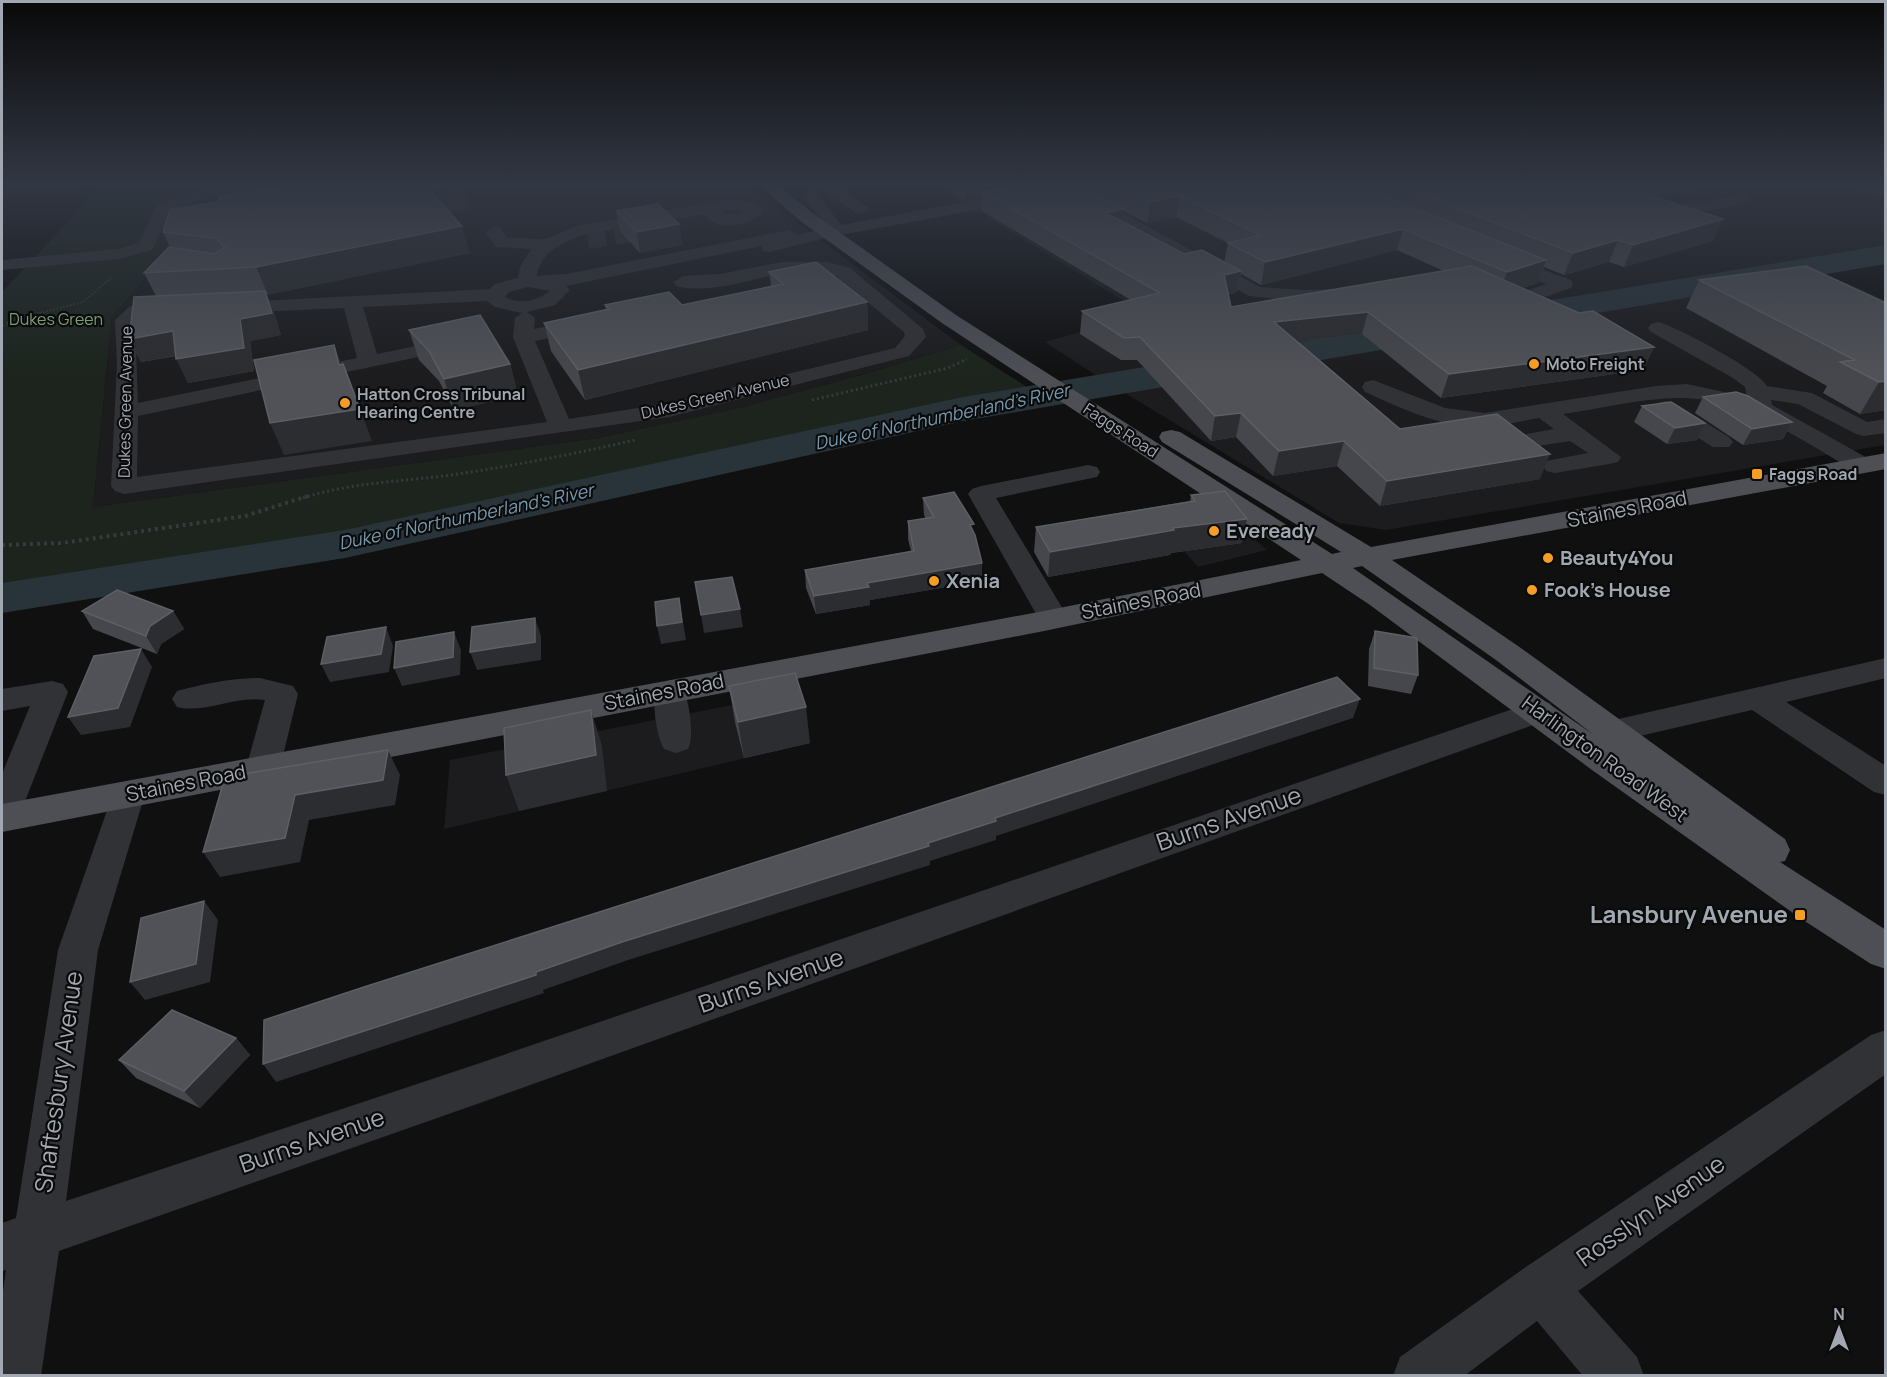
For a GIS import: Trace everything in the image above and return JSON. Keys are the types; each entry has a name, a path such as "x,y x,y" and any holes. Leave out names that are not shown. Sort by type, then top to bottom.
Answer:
{"main road":[{"name":"Faggs Road","path":"864,246 892,278 993,348 1368,556"},
{"name":"Faggs Road","path":"956,299 1325,564"},
{"name":"Staines Road","path":"2,816 1054,619 1325,564 1874,463"},
{"name":"Harlington Road West","path":"1368,556 1614,731 1829,894 1886,950"},
{"name":"Harlington Road West","path":"1325,564 1390,606 1539,711 1605,761 1786,886 1886,950"}],"street":[{"path":"2,265 118,254 145,246"},
{"path":"547,246 529,267 544,286 547,301 529,306 507,305 495,299 495,295 502,288 544,286 577,286 775,246"},
{"path":"544,286 734,246"},
{"path":"1172,246 1256,292 1303,296 1360,291"},
{"path":"1529,296 1564,284 1494,249 1576,274"},
{"name":"Dukes Green Avenue","path":"495,295 136,311 125,320 128,364 124,486 561,427 669,410 902,352 916,337 913,329 843,272 834,268 802,265 720,280 683,282"},
{"path":"668,267 697,300 799,278 829,276 876,314"},
{"path":"136,311 154,290"},
{"path":"352,302 369,361"},
{"path":"529,306 523,337 561,427"},
{"path":"523,337 605,320"},
{"path":"1658,328 1741,373 1755,384 1760,401 1874,463"},
{"path":"126,412 416,352"},
{"path":"1373,387 1438,416 1461,420 1485,420 1645,394 1687,391 1760,401 1804,398 1864,429 1886,426"},
{"path":"1645,394 1721,442"},
{"path":"1543,411 1609,457 1555,466"},
{"path":"1513,443 1575,433"},
{"path":"1054,619 981,494 1088,472"},
{"path":"1614,731 1886,668"},
{"path":"188,699 248,688 269,688 282,694 263,768"},
{"path":"670,691 676,741"},
{"path":"2,700 52,692 2,816"},
{"path":"1757,698 1886,783"},
{"name":"Burns Avenue","path":"19,1241 477,1084 1539,711"},
{"name":"Shaftesbury Avenue","path":"14,1376 19,1241 56,1124 78,950 128,794"},
{"name":"Rosslyn Avenue","path":"1419,1376 1541,1287 1886,1049"},
{"path":"1541,1287 1617,1376"}],"path":[{"path":"2,327 11,320 83,302 146,246"},
{"path":"801,402 948,368 993,348"},
{"path":"2,545 63,543 245,516 315,494 379,481 450,475 565,456 644,438"}],"shaded area":[{"path":"172,246 828,246 961,345 865,374 734,409 597,438 93,507 112,317"},
{"path":"1035,246 1885,246 1392,334 1097,376 1045,342 1145,314"},
{"path":"1810,274 1827,281 1847,283 1885,300 1885,445 1386,530 1339,523 1120,390"},
{"path":"1202,499 1230,518 1267,550 1198,567 1148,509"},
{"path":"794,693 810,743 444,829 450,760"}],"green space":[{"name":"Dukes Green","path":"45,246 172,246 112,317 93,507 597,438 734,409 865,374 961,345 1027,387 519,499 215,555 2,589 2,292"}],"building":[{"path":"360,246 256,267 144,273 169,247 214,254 225,247"},
{"path":"1078,246 1169,246 1184,254 1202,250 1241,271 1224,275 1231,307 1472,266 1579,313 1593,311 1654,347 1449,374 1368,312 1274,322 1400,429 1497,414 1550,454 1387,481 1344,441 1279,451 1241,413 1215,416 1140,337 1124,338 1082,311 1160,293"},
{"path":"1234,246 1331,246 1265,262"},
{"path":"1445,246 1511,246 1546,260 1507,272"},
{"path":"1555,246 1596,246 1573,253"},
{"path":"816,262 867,302 578,370 544,323 609,309 605,305 669,292 682,305 783,284 769,272"},
{"path":"1806,266 1886,303 1886,381 1879,382 1840,362 1855,360 1699,280"},
{"path":"265,291 272,313 240,319 244,348 176,359 173,331 129,339 134,297"},
{"path":"480,315 510,364 444,379 429,351 409,330"},
{"path":"334,345 339,365 343,364 360,409 270,423 254,360"},
{"path":"1736,392 1748,396 1792,422 1752,429 1703,397"},
{"path":"1671,402 1705,423 1675,428 1642,406"},
{"path":"1225,491 1247,519 1173,528 1174,530 1050,552 1036,527 1195,501 1191,495"},
{"path":"954,492 974,524 970,525 982,563 867,583 869,587 814,596 805,570 914,551 908,521 934,517 923,498"},
{"path":"732,577 740,609 701,615 695,582"},
{"path":"117,590 173,611 150,626 146,636 82,611"},
{"path":"679,598 682,622 657,626 655,602"},
{"path":"535,618 535,642 470,652 472,627"},
{"path":"386,627 381,654 321,664 327,637"},
{"path":"1375,631 1417,638 1418,675 1374,668"},
{"path":"454,632 453,657 394,668 396,642"},
{"path":"141,649 118,708 68,717 94,656"},
{"path":"795,673 806,707 738,722 729,686"},
{"path":"1337,677 1360,699 995,818 996,821 928,843 929,846 622,942 536,972 536,975 263,1064 264,1020"},
{"path":"591,710 596,755 506,775 504,728"},
{"path":"388,750 383,780 295,795 285,838 203,852 225,777"},
{"path":"204,901 196,964 130,982 141,918"},
{"path":"172,1010 236,1038 184,1091 119,1060"}],"waterway":[{"name":"Duke of Northumberland's River","path":"2,598 345,544 963,409 1886,254"}],"place":[{"name":"Moto Freight","path":"1534,364"},
{"name":"Hatton Cross Tribunal Hearing Centre","path":"345,403"},
{"name":"Faggs Road","path":"1757,474"},
{"name":"Eveready","path":"1214,531"},
{"name":"Beauty4You","path":"1548,558"},
{"name":"Xenia","path":"934,581"},
{"name":"Fook's House","path":"1532,590"},
{"name":"Lansbury Avenue","path":"1800,915"}]}
